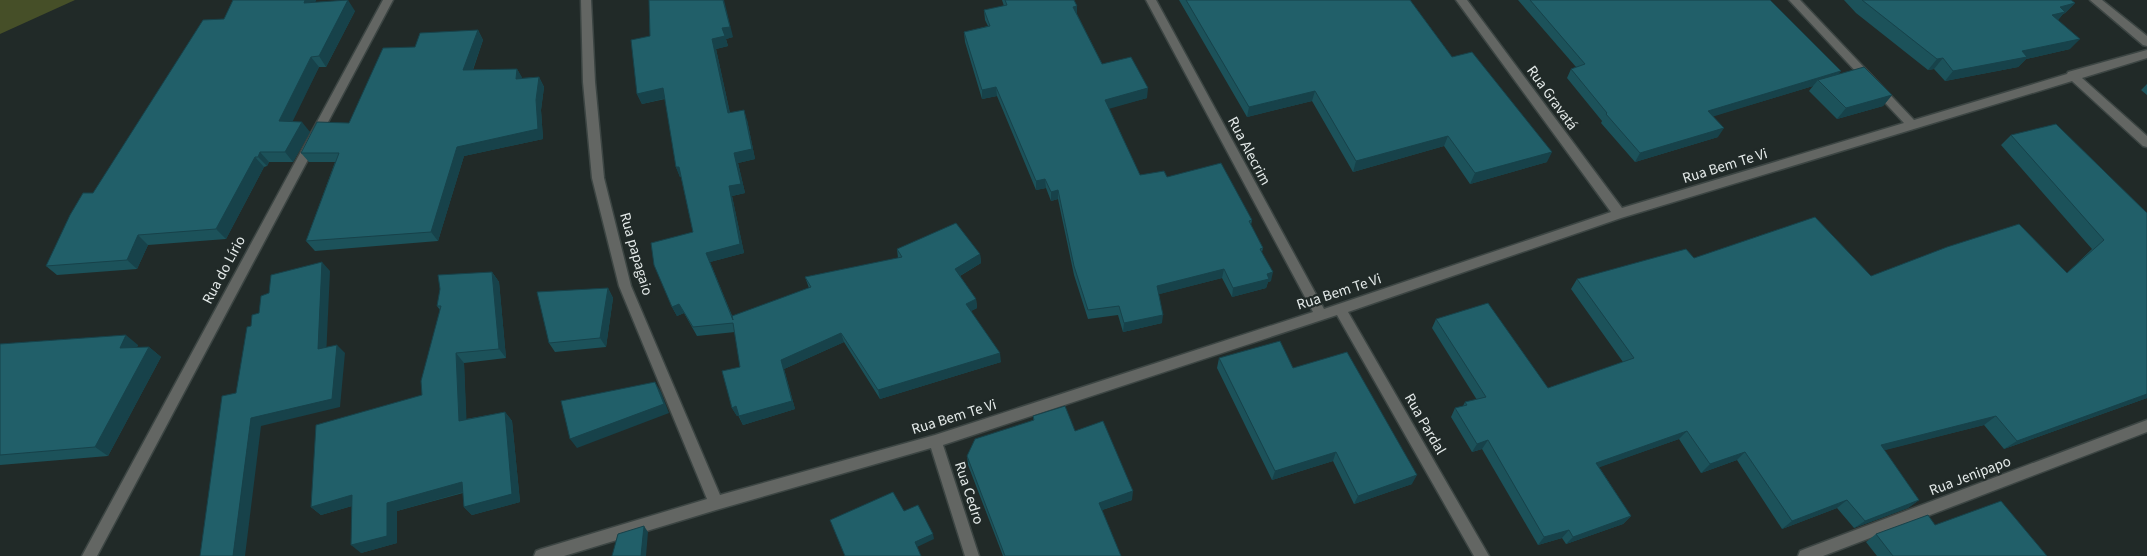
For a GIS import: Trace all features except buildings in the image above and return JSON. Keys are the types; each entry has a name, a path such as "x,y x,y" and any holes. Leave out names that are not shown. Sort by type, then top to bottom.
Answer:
{"street":[{"name":"Rua do Lírio","path":"89,556 388,0"},
{"name":"Rua papagaio","path":"586,0 590,82 598,178 625,286 716,503"},
{"name":"Rua Alecrim","path":"1151,0 1321,316"},
{"name":"Rua Gravatá","path":"1461,0 1619,214"},
{"path":"1794,0 1913,126"},
{"path":"2096,0 2147,42"},
{"name":"Rua Bem Te Vi","path":"541,556 716,503 935,441 1321,316 1619,214 1913,126 2072,75 2147,54"},
{"path":"2072,75 2147,143"},
{"name":"Rua Pardal","path":"1340,309 1482,556"},
{"name":"Rua Jenipapo","path":"1805,556 2147,426"},
{"name":"Rua Cedro","path":"935,441 972,556"}],"green space":[{"path":"0,0 75,0 0,34"}]}
